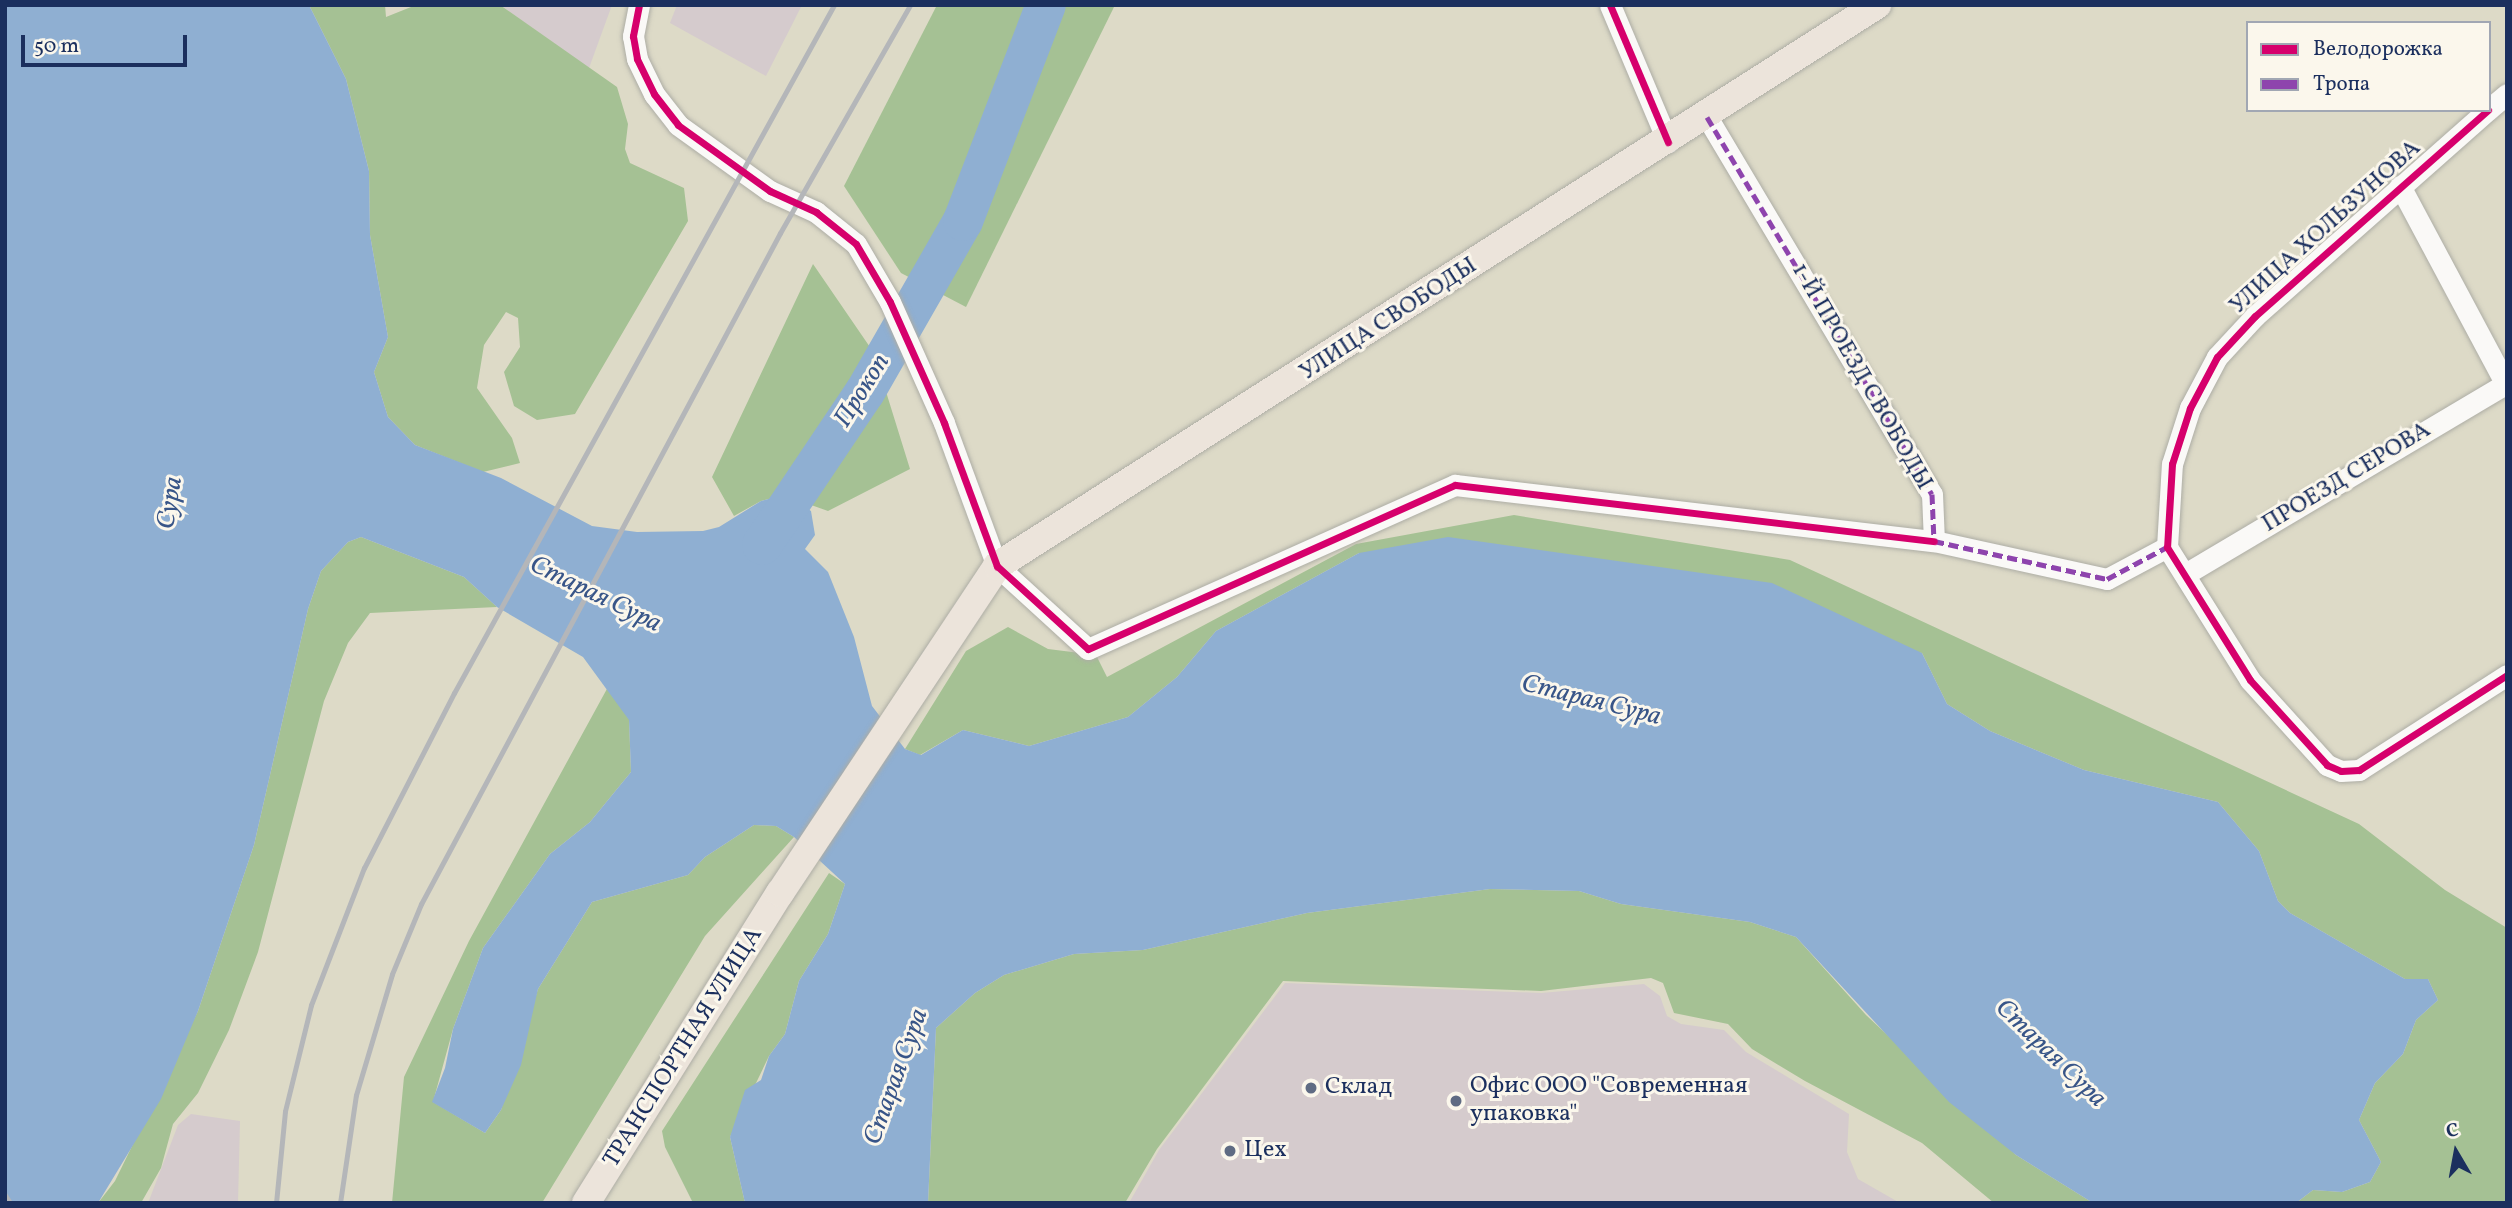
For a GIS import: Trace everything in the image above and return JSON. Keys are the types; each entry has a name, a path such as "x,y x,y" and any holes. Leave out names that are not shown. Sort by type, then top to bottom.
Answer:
{"main road":[{"name":"УЛИЦА СВОБОДЫ","path":"930,663 997,566 1668,142 1877,5"},
{"name":"ТРАНСПОРТНАЯ УЛИЦА","path":"586,1203 780,893 930,663"}],"street":[{"path":"1610,5 1668,142"},
{"path":"638,10 636,59 654,94 678,125 770,191 816,212 856,244 890,302 912,349 997,566 1088,649 1455,485 1934,541 2108,579 2167,547 2187,573 2250,680 2327,765 2341,771 2359,770 2507,675"},
{"name":"УЛИЦА ХОЛЬЗУНОВА","path":"2491,108 2507,94"},
{"name":"УЛИЦА ХОЛЬЗУНОВА","path":"2167,547 2172,464 2190,408 2217,357 2255,316 2487,112"},
{"name":"1-Й ПРОЕЗД СВОБОДЫ","path":"1707,117 1931,494 1934,541"},
{"path":"2400,186 2506,384"},
{"name":"ПРОЕЗД СЕРОВА","path":"2187,573 2506,384"}],"shaded area":[{"path":"500,5 612,5 589,68"},
{"path":"677,5 802,5 766,76 670,23"},
{"path":"1285,983 1541,993 1644,984 1660,996 1667,1016 1681,1024 1724,1030 1746,1052 1849,1114 1847,1152 1858,1179 1900,1203 1129,1203 1159,1150"},
{"path":"191,1114 240,1121 238,1203 148,1203 178,1125"}],"green space":[{"path":"309,5 385,5 386,17 416,5 500,5 617,87 628,124 625,149 630,163 684,188 688,221 575,414 537,420 514,406 504,372 520,347 518,318 506,312 484,345 477,388 512,438 520,463 483,472 415,445 388,417 374,372 388,337 370,235 369,171 346,79"},
{"path":"937,5 1115,5 966,307 901,273 844,186"},
{"path":"813,264 874,353 910,469 828,511 783,495 761,501 734,516 712,477"},
{"path":"1514,515 1790,560 2359,824 2445,890 2507,928 2507,1203 2296,1203 2313,1190 2342,1192 2370,1182 2381,1162 2359,1120 2375,1083 2403,1054 2416,1020 2438,1000 2428,979 2405,979 2290,913 2278,901 2259,851 2218,802 2084,770 1990,731 1947,704 1922,653 1359,553 1216,631 1177,677 1128,717 1029,746 963,730 920,755 905,749 966,651 1008,627 1048,649 1096,655 1107,677 1356,544"},
{"path":"361,537 464,577 497,607 370,613 348,643 324,701 258,952 229,1030 198,1093 173,1124 161,1168 141,1203 98,1203 115,1181 198,1011 254,845 308,609 321,571 348,542"},
{"path":"608,687 629,719 631,772 590,822 550,854 483,948 453,1029 433,1102 485,1133 501,1110 538,989 592,902 688,875 705,857 754,825 776,826 794,837 705,936 542,1203 392,1203 404,1077 469,941"},
{"path":"829,873 845,884 828,934 799,981 785,1034 769,1056 730,1137 745,1203 693,1203 665,1147 662,1131"},
{"path":"1490,889 1579,891 1621,904 1750,922 1796,937 1866,1015 2016,1155 2093,1203 1994,1203 1922,1143 1805,1081 1752,1049 1728,1024 1674,1013 1663,983 1651,978 1541,991 1283,981 1157,1149 1125,1203 928,1203 936,1028 975,993 1004,975 1074,954 1143,950 1307,913"}],"water":[{"path":"5,5 309,5 346,79 369,171 370,235 388,337 374,372 388,417 415,445 501,478 592,526 637,532 703,531 719,527 761,501 783,495 802,505 811,511 815,535 805,549 828,572 854,637 872,706 905,749 921,755 963,730 1029,746 1128,717 1177,677 1216,631 1359,553 1448,537 1772,583 1922,653 1947,704 1990,731 2084,770 2218,802 2259,851 2278,901 2290,913 2405,979 2428,979 2438,1000 2416,1020 2403,1054 2375,1083 2359,1120 2381,1162 2370,1182 2342,1192 2313,1190 2296,1203 2093,1203 2016,1155 1949,1102 1796,937 1750,922 1621,904 1579,891 1490,889 1307,913 1143,950 1074,954 1004,975 975,993 936,1028 928,1203 745,1203 730,1137 745,1090 761,1080 769,1056 785,1034 799,981 828,934 845,884 794,837 776,826 754,825 705,857 688,875 592,902 538,989 521,1065 501,1110 485,1133 432,1102 445,1068 453,1029 483,948 550,854 590,822 631,772 629,720 583,657 497,607 464,577 361,537 348,542 321,571 308,609 254,845 198,1011 161,1099 98,1203 5,1203"}],"waterway":[{"name":"Прокоп","path":"762,545 865,392 963,221 1046,5"}],"railway":[{"path":"276,1203 285,1111 311,1005 364,868 454,693 834,5"},
{"path":"340,1203 356,1095 392,974 421,904 780,233 910,5"},
{"path":"5,1195 10,1203"}],"marked path":[{"path":"1707,117 1932,494 1934,541 2107,579 2167,547"}],"cycle path":[{"path":"639,5 633,36 637,59 654,94 678,125 770,191 816,212 856,244 890,302 944,423 997,566 1088,649 1455,485 1934,541"},
{"path":"1610,5 1668,142"},
{"path":"2486,112 2255,316 2217,357 2190,408 2172,464 2167,547 2250,680 2327,765 2341,771 2359,770 2507,675"}],"place":[{"name":"Склад","path":"1311,1088"},
{"name":"Офис ООО \"Современная упаковка\"","path":"1456,1101"},
{"name":"Цех","path":"1230,1151"}],"water label":[{"name":"Сура","path":"171,503"},
{"name":"Старая Сура","path":"595,595"},
{"name":"Старая Сура","path":"1591,701"},
{"name":"Старая Сура","path":"2050,1054"},
{"name":"Старая Сура","path":"897,1077"}]}
